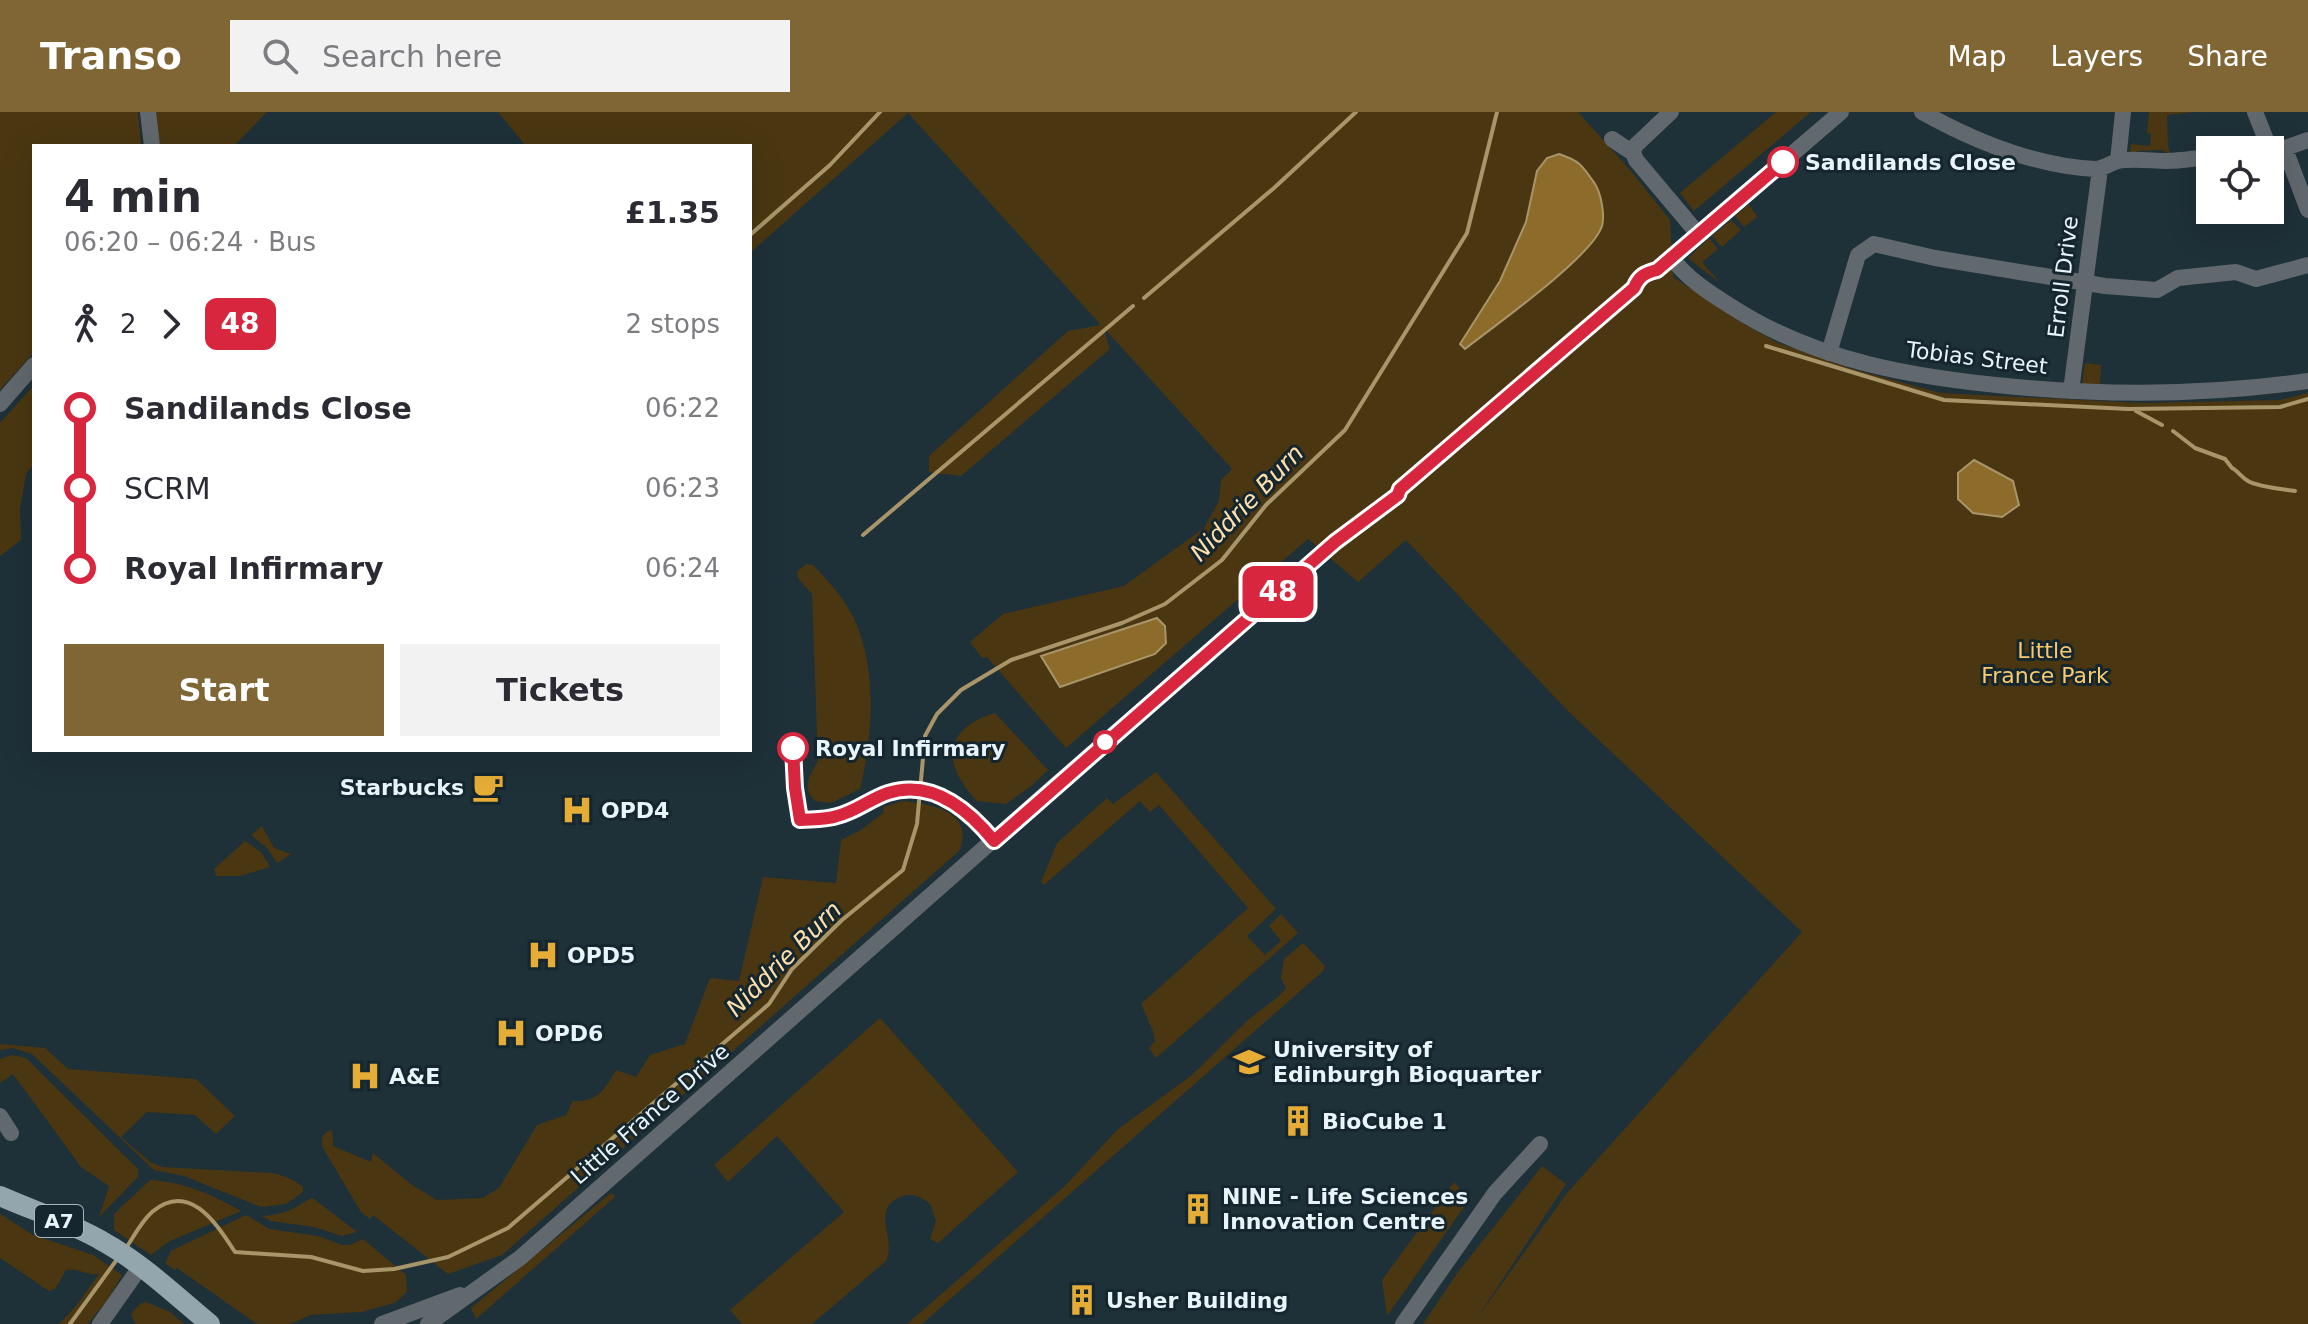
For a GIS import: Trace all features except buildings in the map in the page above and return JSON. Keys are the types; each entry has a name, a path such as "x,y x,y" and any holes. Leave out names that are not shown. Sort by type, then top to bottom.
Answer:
{"main road":[{"name":"A7","path":"0,1196 99,1238 138,1264 210,1324"}],"street":[{"path":"148,112 152,144"},
{"path":"1633,153 1635,146 1671,112"},
{"path":"1644,274 1657,270 1841,112"},
{"path":"1922,112 1972,137 2015,153 2055,163 2100,169 2118,161 2196,159"},
{"path":"2118,161 2123,112"},
{"path":"2255,112 2263,136"},
{"path":"1612,139 1633,153 1699,235"},
{"path":"2308,140 2285,149 2308,210"},
{"name":"Erroll Drive","path":"2071,391 2100,169"},
{"path":"1829,353 1858,255 1874,244 1935,258 2105,286 2157,290 2178,278 2236,272 2256,279 2308,265"},
{"name":"Tobias Street","path":"1671,257 1691,279 1780,335 1829,353 1915,375 2071,391 2195,394 2308,381"},
{"path":"0,404 32,367"},
{"name":"Little France Drive","path":"428,1324 520,1258 1335,542 1398,495"},
{"path":"0,1116 11,1133"},
{"path":"1403,1324 1495,1193 1540,1144"},
{"path":"100,1324 138,1264"},
{"name":"Little France Drive","path":"382,1324 473,1291"},
{"path":"193,1310 220,1324"}],"green space":[{"path":"0,112 138,112 141,144 32,144 32,354 0,390"},
{"path":"154,112 267,112 236,144 158,144"},
{"name":"Little France Park","path":"498,112 1578,112 1670,220 1673,277 1776,342 1849,368 1941,393 2142,403 2280,400 2308,393 2308,1324 1423,1324 1458,1272 1542,1166 1566,1184 1475,1321 1567,1193 1802,932 1567,710 1406,540 1358,582 1308,539 1066,748 987,657 982,658 970,642 1003,614 1124,586 1204,528 1219,501 1221,480 1232,469 1103,327 1110,349 961,476 929,472 929,456 1068,331 1101,325 908,113 752,251 752,144 524,144"},
{"path":"1776,112 1811,112 1694,211 1680,193"},
{"path":"2149,112 2195,112 2167,115 2171,155 2162,150 2137,151 2133,156 2130,152 2131,144 2150,146 2151,134 2147,133"},
{"path":"1749,204 1757,217 1744,227 1735,216"},
{"path":"1731,220 1741,230 1722,247 1712,236"},
{"path":"1709,238 1718,249 1702,262 1720,283 1688,258"},
{"path":"2085,363 2101,365 2100,386 2082,385"},
{"path":"32,387 32,466 26,474 20,509 21,540 0,556 0,423"},
{"path":"806,564 813,565 845,603 856,623 868,669 870,719 860,789 831,803 815,801 808,791 810,776 818,761 812,594 798,578 797,572"},
{"path":"995,713 1048,770 1006,804 977,801 966,788 953,762 957,738 965,728"},
{"path":"1156,772 1276,909 1247,936 1265,955 1281,941 1269,926 1281,914 1298,933 1156,1058 1149,1048 1155,1041 1153,1031 1141,1004 1248,908 1159,805 1150,812 1140,801 1044,885 1041,882 1057,843 1107,798 1113,804"},
{"path":"903,801 938,808 956,819 963,838 959,851 502,1255 448,1274 373,1215 370,1219 361,1212 323,1148 322,1139 326,1132 332,1130 333,1146 371,1162 373,1153 412,1185 437,1200 483,1198 499,1188 537,1125 566,1115 573,1101 594,1097 604,1089 616,1070 636,1077 650,1055 685,1044 710,978 739,981 763,877 836,883 841,840 861,830 883,813 884,807"},
{"path":"262,826 274,848 291,854 277,863 267,848 251,835"},
{"path":"245,841 261,852 270,867 240,876 216,876 214,869"},
{"path":"1303,943 1325,966 1323,971 922,1324 907,1324 1066,1185 1117,1130 1192,1075 1249,1019 1278,997 1286,988 1281,978 1284,959"},
{"path":"880,1018 1018,1172 938,1243 930,1239 936,1221 930,1204 916,1196 900,1197 891,1203 885,1217 889,1244 886,1261 812,1324 742,1324 730,1310 844,1212 777,1136 728,1182 714,1165"},
{"path":"0,1044 45,1048 68,1069 196,1079 235,1116 216,1134 195,1115 147,1112 121,1137 150,1162 162,1167 272,1173 296,1182 303,1187 303,1192 286,1204 261,1207 184,1176 154,1170 32,1054 13,1048 0,1050"},
{"path":"12,1055 26,1058 138,1169 138,1177 99,1217 109,1186 81,1167 13,1074 0,1083 0,1059"},
{"path":"150,1180 197,1190 241,1211 168,1242 151,1255 114,1230 114,1214"},
{"path":"1454,1182 1469,1200 1387,1316 1382,1280"},
{"path":"611,1193 616,1196 476,1319 471,1308"},
{"path":"311,1198 357,1232 342,1236 314,1227 271,1221 262,1216 288,1211"},
{"path":"0,1214 33,1235 93,1255 122,1275 88,1324 59,1324 99,1274 66,1270 55,1289 49,1291 0,1258"},
{"path":"246,1215 269,1229 318,1236 342,1245 363,1239 406,1275 407,1292 395,1303 361,1312 311,1315 290,1324 257,1324 177,1268 175,1270 165,1263 171,1251"},
{"path":"146,1302 170,1312 184,1324 136,1324 131,1314"}],"shaded area":[{"path":"1559,154 1580,164 1595,184 1602,204 1602,226 1594,239 1562,272 1465,349 1460,344 1500,281 1526,222 1537,171 1547,158"},
{"path":"1974,460 2013,481 2019,505 2002,517 1973,513 1958,499 1958,473"},
{"path":"1157,618 1165,626 1166,643 1155,654 1060,687 1041,656"}],"waterway":[{"path":"752,233 830,165 880,112"},
{"path":"1144,298 1274,188 1356,112"},
{"name":"Niddrie Burn","path":"126,1248 152,1212 166,1203 178,1201 190,1203 201,1210 235,1252 311,1257 363,1271 394,1269 448,1257 508,1228 769,1004 792,969 842,920 903,870 917,824 925,736 937,714 961,690 1011,660 1122,623 1165,604 1222,560 1266,505 1345,430 1467,233 1497,112"},
{"path":"863,535 1133,306"},
{"path":"1766,346 1944,400 2128,409 2280,407 2308,399"},
{"path":"2136,411 2162,425"},
{"path":"2173,431 2195,448 2225,459 2248,481 2295,491"},
{"path":"70,1324 118,1258"}],"bus line":[{"name":"48","path":"793,748 796,805 800,820 839,816 886,794 903,789 919,790 947,798 977,820 994,841 1335,542 1389,503 1400,489 1634,288 1637,280 1657,270 1783,162"}],"place":[{"name":"Sandilands Close","path":"1783,162"},
{"name":"Royal Infirmary","path":"793,748"},
{"name":"Starbucks","path":"488,787"},
{"name":"OPD4","path":"577,810"},
{"name":"OPD5","path":"543,955"},
{"name":"OPD6","path":"511,1033"},
{"name":"University of Edinburgh Bioquarter","path":"1249,1062"},
{"name":"A&E","path":"365,1076"},
{"name":"BioCube 1","path":"1298,1121"},
{"name":"NINE - Life Sciences Innovation Centre","path":"1198,1209"},
{"name":"Usher Building","path":"1082,1300"}]}
